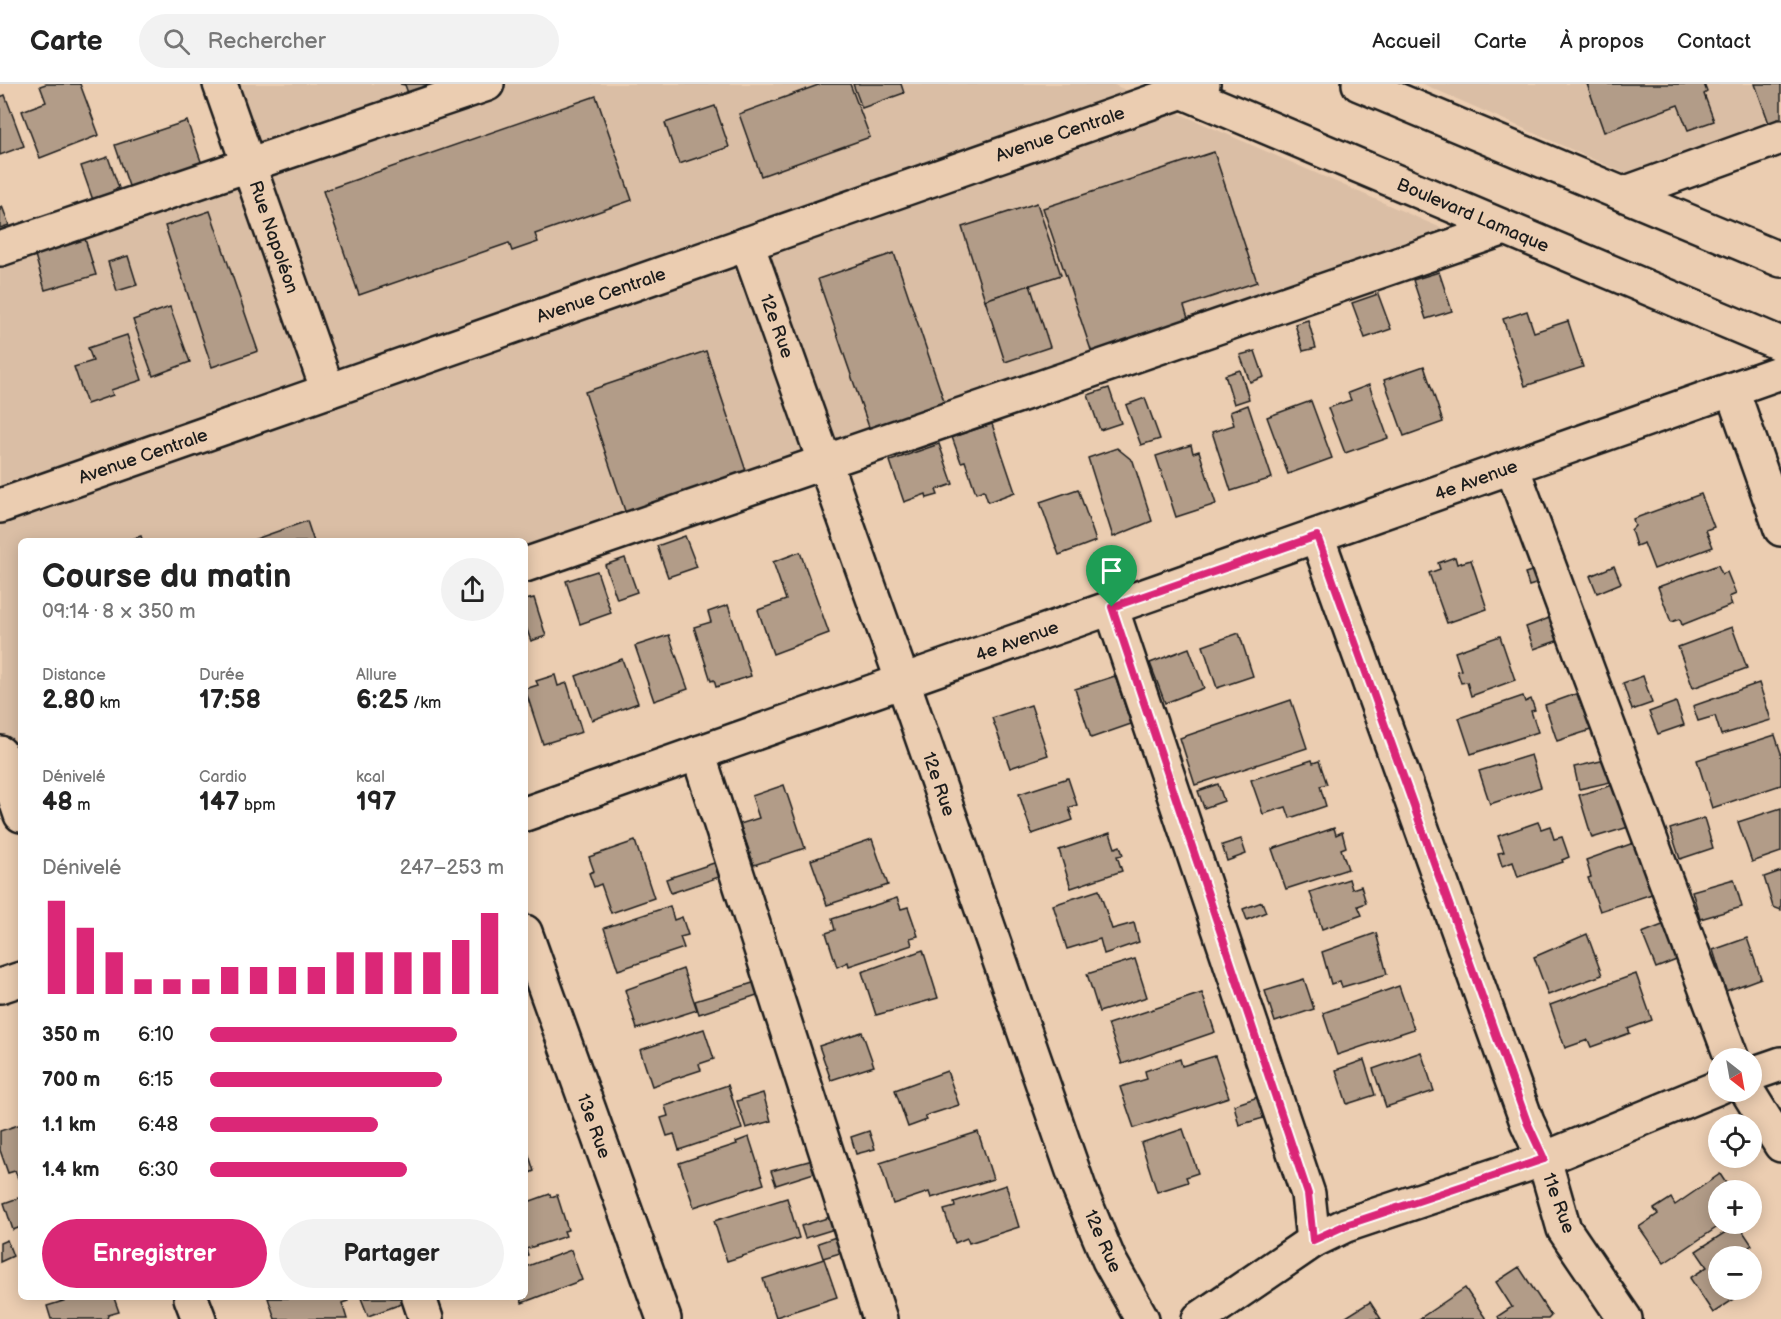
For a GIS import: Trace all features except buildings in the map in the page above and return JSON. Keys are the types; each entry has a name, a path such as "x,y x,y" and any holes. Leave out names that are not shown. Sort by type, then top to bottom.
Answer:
{"street":[{"name":"Rue Napoléon","path":"220,84 328,391"},
{"path":"0,249 487,84"},
{"path":"1359,84 1781,260"},
{"name":"Boulevard Lamaque","path":"1184,86 1505,228 1781,344"},
{"name":"Avenue Centrale","path":"0,506 747,244 1184,86"},
{"path":"1623,194 1781,137"},
{"path":"528,564 1505,228"},
{"name":"12e Rue","path":"747,244 826,461 1079,1188 1109,1260 1142,1319"},
{"name":"4e Avenue","path":"528,813 1781,372"},
{"path":"1732,390 1781,529"},
{"path":"1512,467 1728,1048"},
{"name":"11e Rue","path":"1317,536 1527,1122 1544,1159 1564,1229 1625,1319"},
{"path":"1112,607 1308,1194 1313,1240"},
{"path":"0,745 18,739"},
{"path":"0,753 18,806"},
{"path":"698,753 880,1319"},
{"name":"13e Rue","path":"528,940 664,1319"},
{"path":"0,986 18,980"},
{"path":"1762,1071 1781,1064"},
{"path":"1199,1319 1313,1240 1346,1225 1544,1159 1708,1092"},
{"path":"1754,1102 1781,1145"},
{"path":"192,1300 199,1319"},
{"path":"420,1300 426,1319"}],"shaded area":[{"path":"218,84 1112,84 1473,242 528,572 528,538 18,538 18,750 0,757 0,253 247,168"},
{"path":"1423,84 1781,84 1781,140 1647,183"}],"route":[{"path":"1317,536 1527,1122 1544,1159 1346,1225 1313,1240 1308,1194 1112,607 1317,536"}]}
